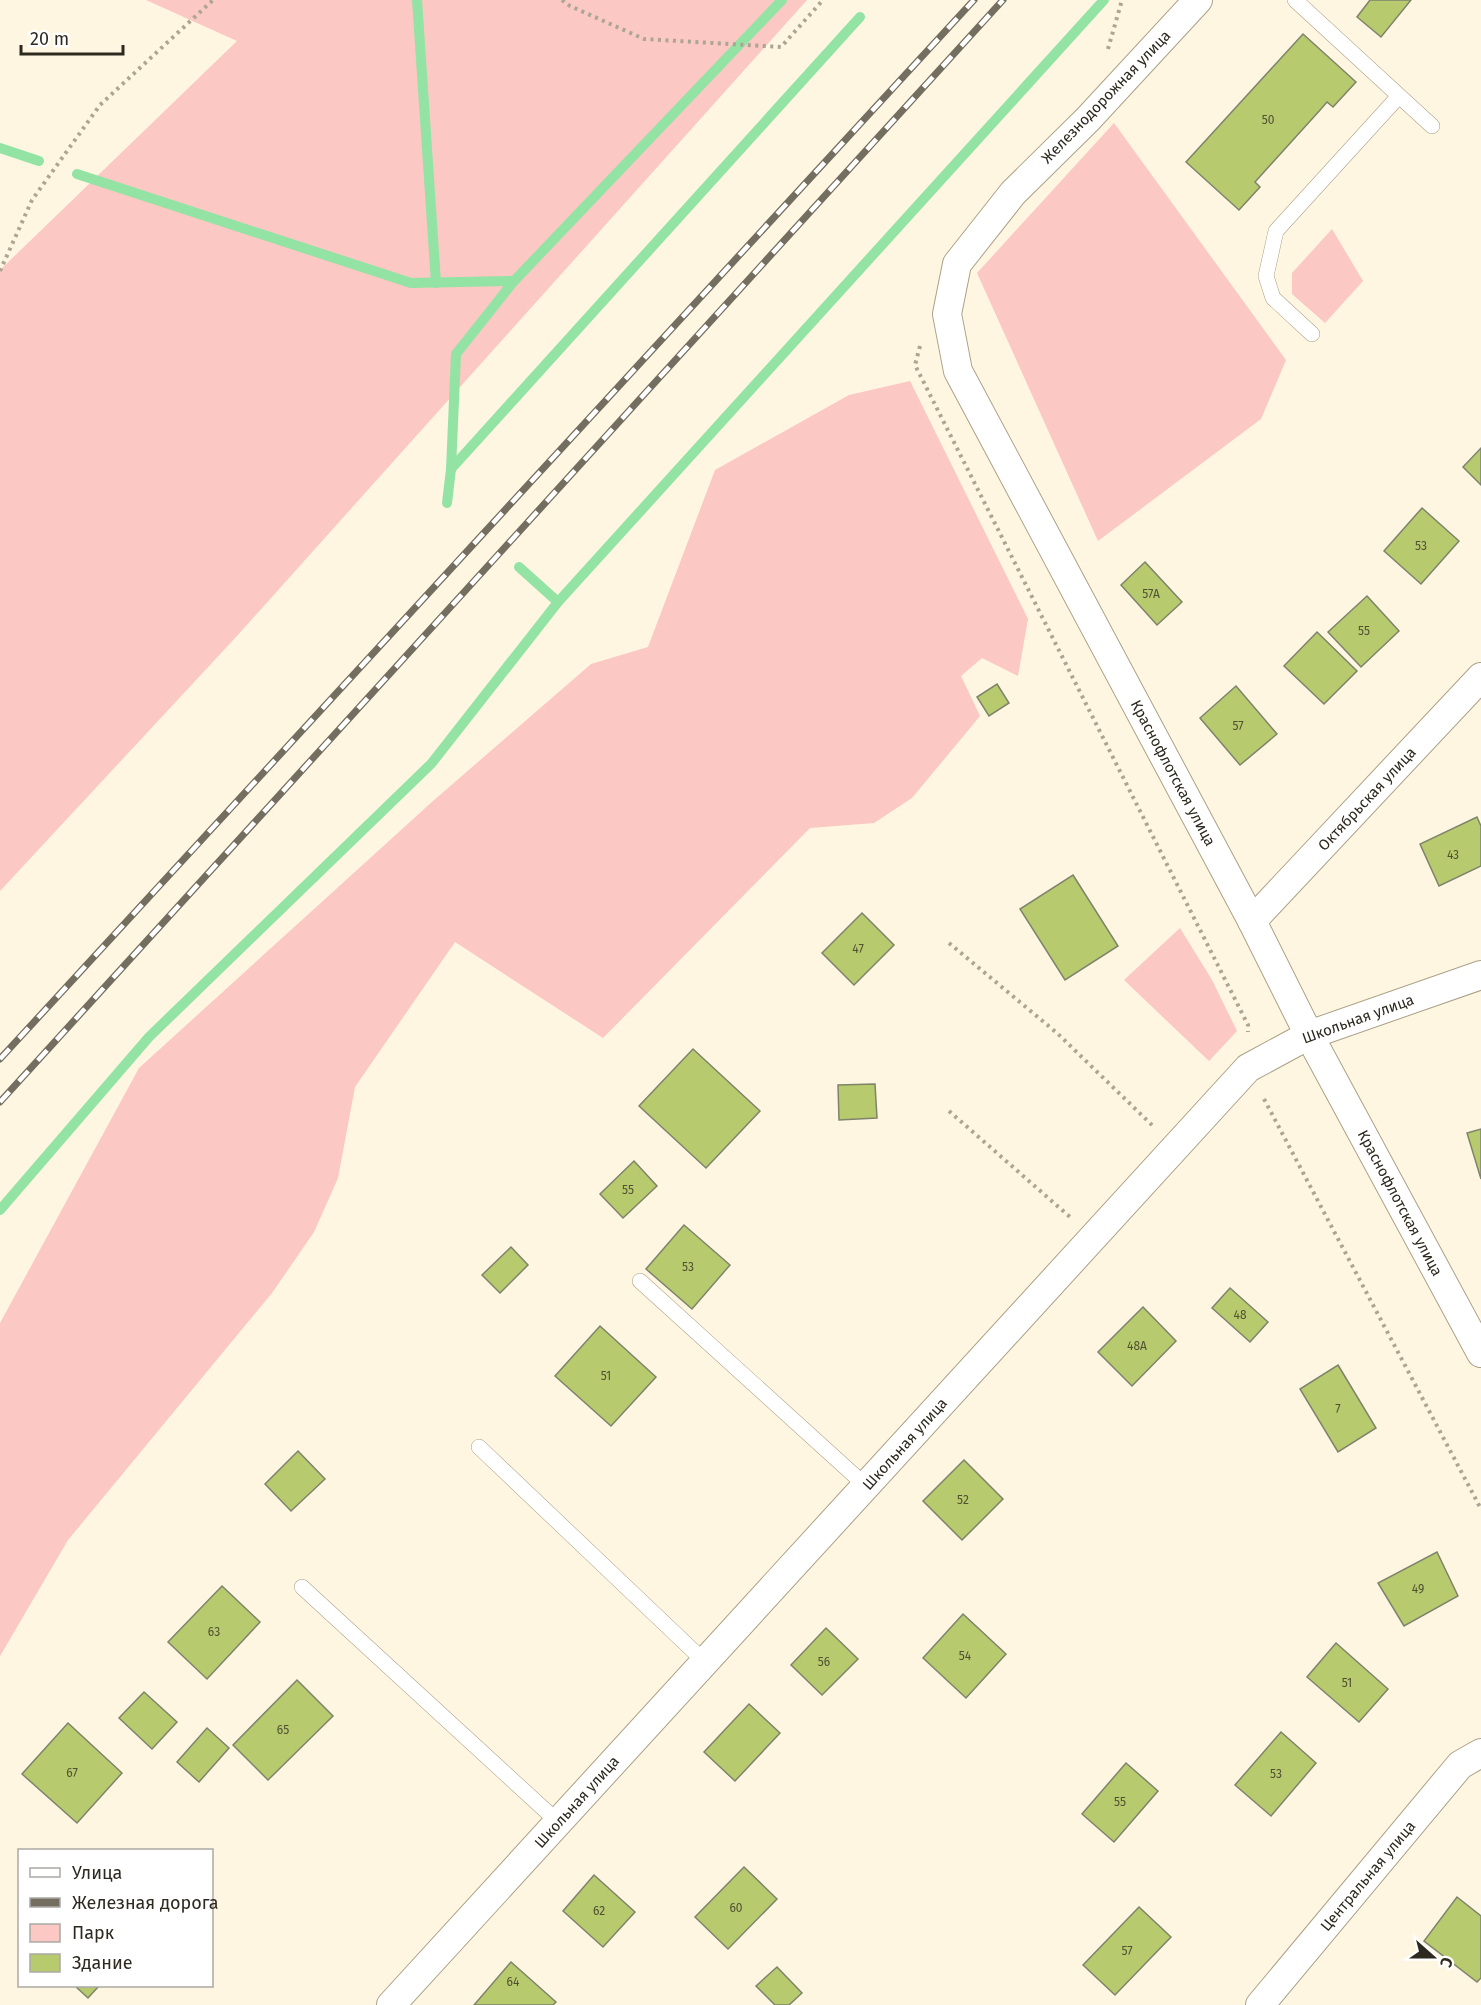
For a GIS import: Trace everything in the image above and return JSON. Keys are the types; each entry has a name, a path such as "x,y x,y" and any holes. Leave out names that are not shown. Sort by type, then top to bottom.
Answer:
{"street":[{"name":"Железнодорожная улица","path":"1013,193 1088,119 1198,0"},
{"name":"Краснофлотская улица","path":"1013,193 957,264 946,314 958,371 1252,921 1309,1035 1481,1353"},
{"name":"Октябрьская улица","path":"1252,921 1481,677"},
{"name":"Школьная улица","path":"392,2005 1248,1068 1309,1035 1481,975"},
{"name":"Центральная улица","path":"1260,2005 1460,1765 1481,1753"}],"lane":[{"path":"1295,0 1432,126"},
{"path":"1312,334 1273,298 1266,276 1276,231 1399,96"},
{"path":"640,1281 866,1486"},
{"path":"479,1447 705,1662"},
{"path":"302,1587 558,1822"}],"path":[{"path":"0,271 32,200 100,105 213,0"},
{"path":"562,0 570,6 644,39 781,47 823,0"},
{"path":"946,314 922,339 915,365 1248,1025 1248,1068 1481,1509"},
{"path":"949,943 1058,1033 1175,1147"},
{"path":"949,1111 1093,1238"}],"green space":[{"path":"146,0 807,0 236,637 0,891 0,270 237,41"},
{"path":"1114,123 1286,360 1261,419 1098,541 977,273"},
{"path":"1332,229 1363,281 1325,323 1292,294 1292,273"},
{"path":"910,381 1028,619 1018,676 982,658 961,676 980,716 912,798 874,823 810,828 603,1038 455,942 355,1087 338,1178 314,1232 272,1293 68,1540 0,1656 0,1323 139,1068 433,801 591,664 648,647 715,470 849,395"},
{"path":"1180,928 1212,980 1237,1031 1209,1061 1124,980"}],"building":[{"path":"1370,0 1411,0 1381,37 1357,17"},
{"path":"1303,34 1356,82 1333,107 1327,102 1255,182 1260,187 1239,210 1186,162"},
{"path":"1481,448 1481,485 1463,467"},
{"path":"1422,508 1459,541 1421,584 1384,551"},
{"path":"1145,562 1182,602 1157,625 1121,585"},
{"path":"1367,596 1399,631 1361,667 1328,632"},
{"path":"1317,632 1357,671 1324,704 1284,666"},
{"path":"997,684 1009,703 989,716 977,697"},
{"path":"1236,686 1277,734 1240,765 1200,718"},
{"path":"1477,817 1481,826 1481,866 1439,886 1420,844"},
{"path":"1073,875 1118,946 1065,980 1020,909"},
{"path":"862,913 894,945 854,985 822,953"},
{"path":"693,1049 760,1111 706,1168 639,1106"},
{"path":"875,1084 877,1118 839,1120 838,1085"},
{"path":"1481,1129 1481,1179 1467,1133"},
{"path":"634,1161 657,1186 623,1218 600,1194"},
{"path":"684,1225 730,1265 692,1309 646,1269"},
{"path":"511,1247 528,1265 500,1293 482,1275"},
{"path":"1230,1288 1268,1322 1250,1342 1212,1308"},
{"path":"1143,1307 1176,1341 1132,1386 1098,1352"},
{"path":"600,1326 656,1377 611,1426 555,1376"},
{"path":"1338,1365 1376,1428 1338,1452 1300,1389"},
{"path":"298,1451 325,1479 291,1511 265,1484"},
{"path":"964,1460 1003,1499 962,1540 923,1501"},
{"path":"1437,1552 1458,1596 1404,1626 1378,1583"},
{"path":"222,1586 260,1622 207,1679 168,1642"},
{"path":"963,1614 1006,1654 966,1698 923,1658"},
{"path":"826,1628 858,1659 822,1695 791,1665"},
{"path":"1336,1643 1388,1689 1359,1722 1307,1677"},
{"path":"297,1680 333,1716 268,1780 233,1745"},
{"path":"144,1692 177,1722 152,1749 119,1718"},
{"path":"749,1704 780,1733 735,1781 704,1752"},
{"path":"68,1723 122,1773 77,1823 22,1774"},
{"path":"207,1728 229,1748 199,1782 177,1762"},
{"path":"1281,1732 1316,1763 1271,1816 1235,1785"},
{"path":"1126,1763 1158,1791 1114,1842 1082,1814"},
{"path":"744,1867 777,1899 728,1949 695,1917"},
{"path":"594,1875 635,1912 603,1947 563,1911"},
{"path":"1457,1897 1481,1916 1481,1978 1477,1982 1424,1941"},
{"path":"1139,1907 1171,1937 1115,1995 1083,1965"},
{"path":"511,1962 556,2002 553,2005 474,2005"},
{"path":"777,1967 802,1993 789,2005 775,2005 756,1986"},
{"path":"76,1987 98,1987 88,1998"}],"waterway":[{"path":"417,0 436,283"},
{"path":"447,503 451,469 456,354 514,281 782,0"},
{"path":"0,1210 149,1037 431,764 558,602 1104,0"},
{"path":"451,469 860,17"},
{"path":"0,148 39,161"},
{"path":"77,174 411,283 514,281"},
{"path":"519,567 558,602"}],"railway":[{"path":"0,1059 974,0"},
{"path":"0,1102 1003,0"}]}
